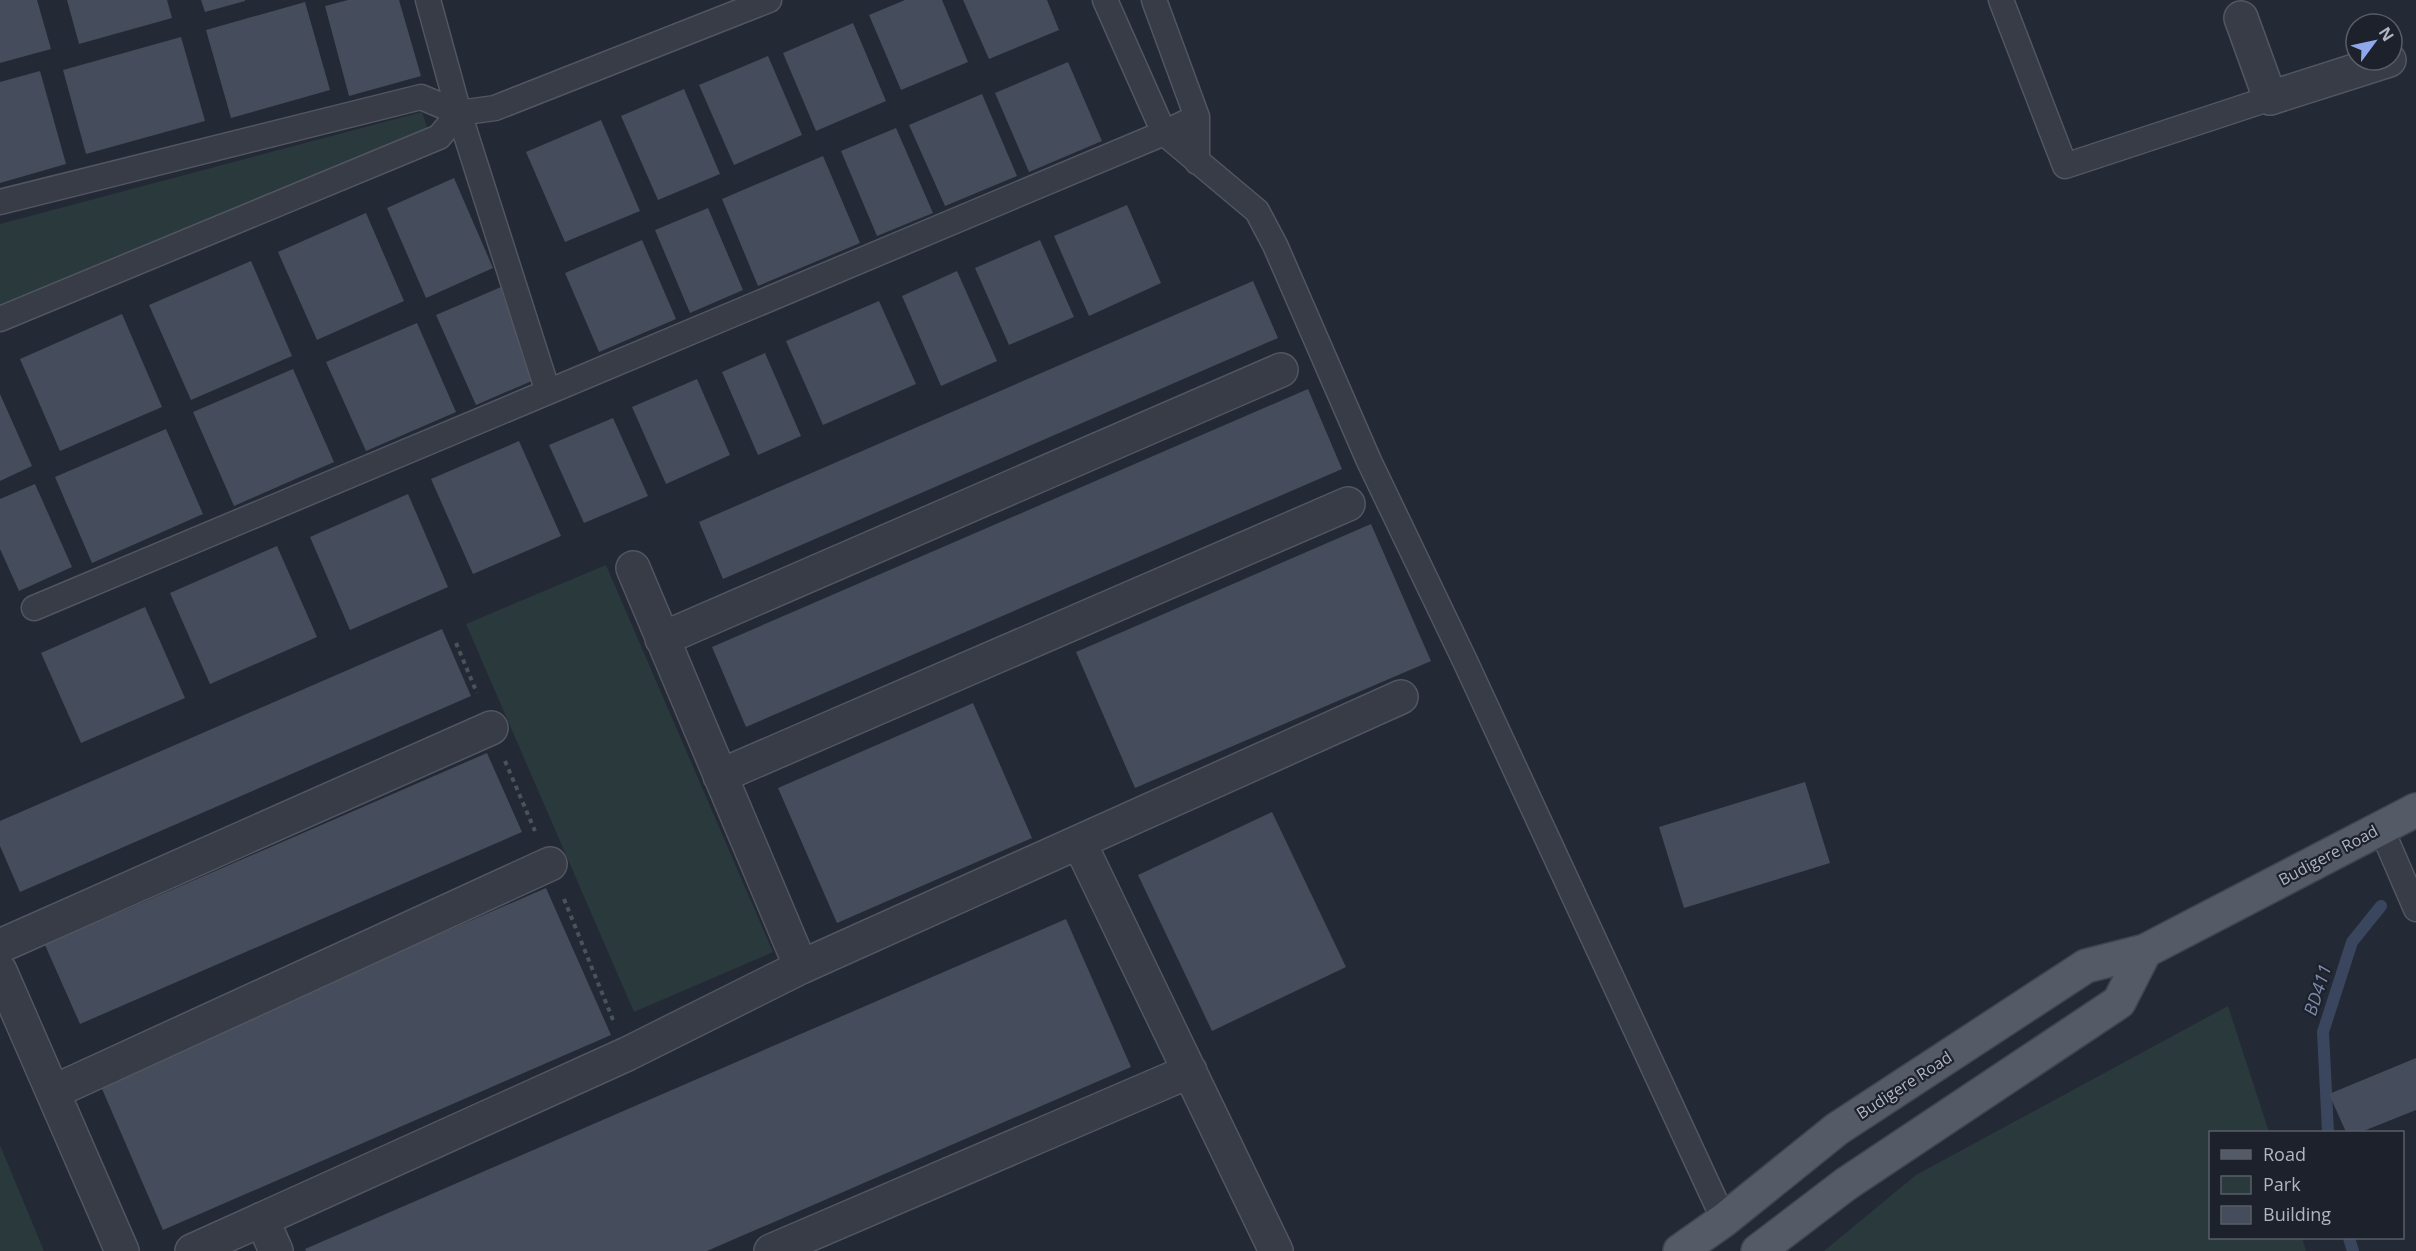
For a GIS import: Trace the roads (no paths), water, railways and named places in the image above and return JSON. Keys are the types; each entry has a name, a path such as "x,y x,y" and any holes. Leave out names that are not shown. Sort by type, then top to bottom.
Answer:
{"main road":[{"name":"Budigere Road","path":"1680,1251 1724,1220 1837,1129 2086,966 2145,951 2416,810"},
{"path":"1758,1251 1846,1184 2119,1002 2145,951"}],"street":[{"path":"2241,18 2267,99 2350,72"},
{"path":"663,639 1281,370"},
{"path":"720,776 1348,504"},
{"path":"633,568 801,968"},
{"path":"192,1251 627,1054 801,968 1401,697"},
{"path":"0,946 491,728"},
{"path":"1078,842 1276,1251"},
{"path":"53,1092 550,864"},
{"path":"0,971 122,1251"},
{"path":"771,1251 1190,1071"},
{"path":"262,1219 276,1251"}],"lane":[{"path":"428,0 459,113 548,392"},
{"path":"0,202 422,97 459,113 495,108 769,0"},
{"path":"1105,0 1164,133 1257,211 1275,245 1369,461 1475,683 1724,1220"},
{"path":"1154,0 1197,117 1197,162"},
{"path":"2001,0 2065,165 2267,99"},
{"path":"0,319 439,137 459,113"},
{"path":"34,608 1164,133 1197,117"},
{"path":"2381,828 2416,909"}],"waterway":[{"name":"BD411","path":"2328,1131 2323,1032 2352,942 2381,906"},
{"name":"BD411","path":"2349,1239 2353,1251"}]}
